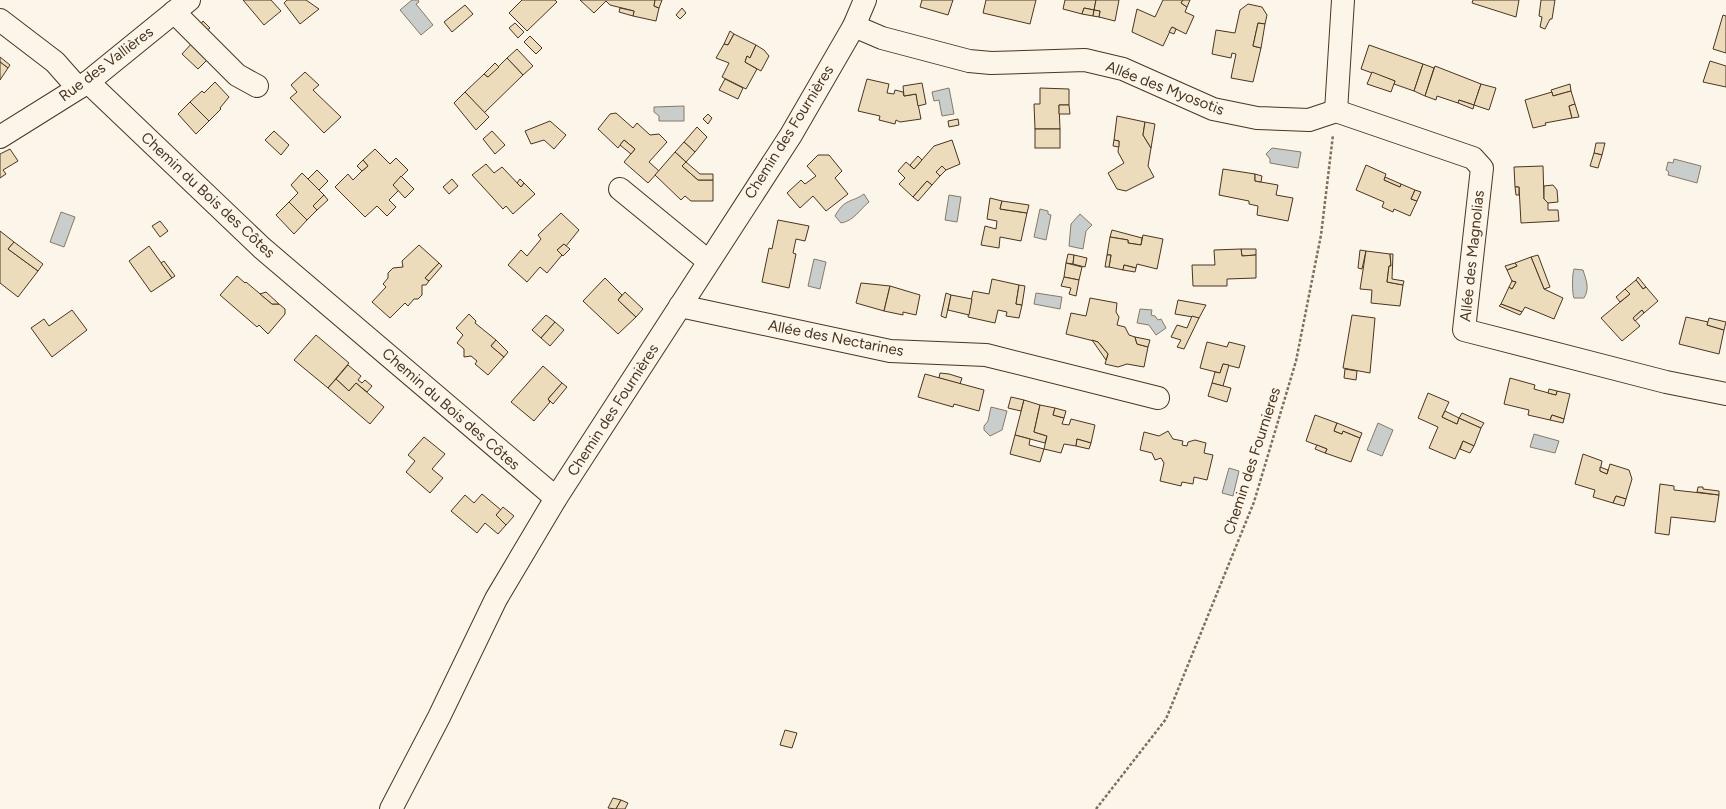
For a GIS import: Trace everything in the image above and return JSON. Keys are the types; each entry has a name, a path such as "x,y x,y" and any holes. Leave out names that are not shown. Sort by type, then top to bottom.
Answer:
{"street":[{"name":"Chemin des Fournières","path":"556,498 790,135 854,26 865,0"},
{"path":"1336,111 1343,0"},
{"path":"181,6 237,75 257,86"},
{"name":"Rue des Vallières","path":"3,130 83,85 181,6"},
{"name":"Chemin du Bois des Côtes","path":"0,20 83,85 262,248 556,498"},
{"name":"Allée des Myosotis","path":"854,26 882,38 969,61 992,63 1085,60 1123,69 1213,109 1257,118 1309,120 1336,111"},
{"name":"Allée des Magnolias","path":"1336,111 1473,158 1482,168 1464,330 1666,382 1726,394"},
{"path":"620,189 708,261"},
{"name":"Allée des Nectarines","path":"680,306 890,352 986,355 1158,398"},
{"path":"391,809 439,717 496,599 556,498"}],"path":[{"name":"Chemin des Fournieres","path":"1096,809 1166,719 1254,502 1296,361 1321,235 1336,111"}],"shaded area":[{"path":"412,0 418,0 419,2 416,4 433,25 421,35 400,10"},
{"path":"949,88 954,114 942,116 939,100 934,101 932,92"},
{"path":"684,106 684,121 659,121 659,116 654,112 654,107"},
{"path":"1272,148 1301,152 1298,168 1270,163 1270,159 1266,154"},
{"path":"1674,159 1701,166 1697,183 1668,175 1669,172 1666,170 1668,162 1673,163"},
{"path":"864,194 869,202 850,220 841,223 835,216 842,206"},
{"path":"949,195 961,197 957,222 945,220"},
{"path":"1040,209 1048,211 1048,214 1051,215 1046,240 1034,237"},
{"path":"61,212 75,217 64,247 50,242"},
{"path":"1080,214 1092,225 1086,231 1083,249 1069,246 1071,224"},
{"path":"814,259 826,262 820,289 808,286"},
{"path":"1574,269 1583,270 1587,287 1584,298 1574,298 1572,284"},
{"path":"1036,293 1062,297 1060,309 1034,304"},
{"path":"1140,309 1152,310 1151,315 1155,316 1158,320 1161,319 1166,328 1156,335 1149,325 1137,323"},
{"path":"991,407 1007,411 1002,430 990,436 984,430 984,426 988,421"},
{"path":"1378,423 1393,430 1382,456 1367,450"},
{"path":"1534,434 1559,441 1555,453 1530,447"},
{"path":"1229,468 1239,471 1233,496 1222,493"}],"building":[{"path":"243,0 271,0 281,11 264,25"},
{"path":"287,0 306,0 319,9 300,24 284,3"},
{"path":"522,0 555,0 557,2 527,31 509,13"},
{"path":"580,0 655,0 654,6 659,8 656,21 633,16 634,11 610,5 606,1 594,13"},
{"path":"655,0 662,0 659,8 654,6"},
{"path":"922,0 953,0 948,15 920,7"},
{"path":"986,0 1036,0 1030,24 983,13"},
{"path":"1065,0 1096,0 1094,10 1084,8 1082,14 1063,9"},
{"path":"1096,0 1119,0 1115,21 1099,17 1100,11 1094,10"},
{"path":"1163,0 1183,0 1181,3 1187,7 1185,12 1194,16 1186,34 1172,27 1163,46 1132,32 1137,9 1155,17"},
{"path":"1183,0 1190,0 1187,7 1181,3"},
{"path":"1473,0 1519,0 1516,17 1472,3"},
{"path":"1541,0 1555,0 1552,19 1550,19 1545,29 1540,27 1542,17 1539,16"},
{"path":"1248,4 1262,7 1267,15 1265,24 1258,23 1253,46 1261,48 1253,82 1231,78 1236,54 1232,53 1231,58 1212,54 1216,30 1235,33 1240,10"},
{"path":"465,5 473,14 452,32 444,22"},
{"path":"620,8 634,11 633,16 619,12"},
{"path":"682,8 686,13 680,19 676,15"},
{"path":"1084,8 1094,10 1093,16 1082,14"},
{"path":"1094,10 1100,11 1099,17 1093,16"},
{"path":"1723,15 1726,16 1726,53 1713,49"},
{"path":"203,21 210,28 204,33 199,27"},
{"path":"515,23 524,32 518,38 509,28"},
{"path":"1258,23 1265,24 1261,48 1253,46"},
{"path":"1172,27 1176,29 1174,34 1169,32"},
{"path":"730,31 734,34 728,45 724,44"},
{"path":"734,34 756,45 750,58 747,56 745,62 757,69 746,89 722,77 729,63 716,58 724,44 728,45"},
{"path":"530,36 542,48 536,54 524,42"},
{"path":"193,42 209,58 198,69 182,54"},
{"path":"756,45 764,50 769,56 761,71 745,62 747,56 750,58"},
{"path":"1369,45 1423,64 1414,91 1394,84 1395,81 1361,69"},
{"path":"517,49 533,66 523,75 507,58"},
{"path":"0,57 10,65 8,68 0,62"},
{"path":"507,58 523,75 484,113 465,92 484,74 488,77"},
{"path":"1710,61 1726,66 1726,87 1703,82"},
{"path":"0,62 8,68 0,80"},
{"path":"495,63 499,67 488,77 484,74"},
{"path":"1423,64 1434,68 1425,96 1414,91"},
{"path":"1435,66 1481,84 1474,105 1459,100 1458,103 1437,96 1436,100 1425,96"},
{"path":"305,72 319,85 313,90 341,117 324,133 290,98 297,92 291,85"},
{"path":"1372,72 1395,81 1391,92 1367,84"},
{"path":"725,79 743,88 738,99 719,90"},
{"path":"867,79 889,84 887,93 894,94 895,90 903,92 904,96 916,94 921,119 900,122 896,120 895,124 879,120 880,116 858,111"},
{"path":"215,82 229,97 220,108 221,109 209,121 190,102 202,91 204,93"},
{"path":"922,83 926,104 918,106 916,94 904,96 903,86"},
{"path":"1481,84 1496,88 1489,110 1474,105"},
{"path":"1570,84 1571,91 1553,96 1551,90"},
{"path":"1040,88 1069,89 1069,105 1059,105 1060,129 1035,129 1034,104 1040,104"},
{"path":"1571,91 1575,104 1569,106 1572,118 1545,123 1546,125 1533,128 1525,100 1552,92 1553,96"},
{"path":"465,92 489,117 476,130 454,103"},
{"path":"1459,100 1474,105 1473,109 1458,103"},
{"path":"190,102 209,121 196,134 178,114"},
{"path":"1575,104 1579,117 1572,118 1569,106"},
{"path":"1059,105 1069,105 1070,114 1059,114"},
{"path":"616,113 633,128 637,123 650,135 659,134 667,142 649,162 659,171 648,183 624,162 635,149 624,140 618,148 598,129 610,114"},
{"path":"708,114 712,118 708,124 703,119"},
{"path":"1117,116 1145,122 1143,135 1151,148 1148,166 1154,177 1126,191 1117,189 1108,173 1124,163 1118,152 1119,141 1114,140"},
{"path":"958,119 959,125 949,127 948,121"},
{"path":"550,121 566,135 554,149 544,140 531,144 525,131"},
{"path":"1145,122 1155,124 1151,148 1143,135"},
{"path":"697,127 707,137 695,152 684,142"},
{"path":"1035,129 1060,129 1060,148 1035,148"},
{"path":"274,131 289,145 281,155 265,140"},
{"path":"492,131 505,145 495,154 483,139"},
{"path":"624,140 635,149 631,154 620,145"},
{"path":"952,140 960,164 946,170 942,166 936,172 940,176 932,185 927,181 913,197 899,184 905,178 898,171 906,162 914,169 934,146"},
{"path":"1114,140 1119,141 1119,147 1113,146"},
{"path":"684,142 695,152 686,162 675,152"},
{"path":"1596,143 1605,143 1602,155 1594,153"},
{"path":"10,149 18,161 3,170 6,174 0,178 0,154"},
{"path":"375,149 390,164 396,158 408,170 393,185 399,190 389,200 396,207 387,216 377,206 365,217 335,187 348,174 353,180 368,166 363,160"},
{"path":"675,152 686,162 682,166 698,180 713,180 713,201 691,201 685,196 681,200 655,175"},
{"path":"1594,153 1602,155 1598,168 1590,166"},
{"path":"818,155 829,155 842,171 835,178 848,194 826,211 813,196 800,208 787,193 801,180 805,184 816,176 807,166"},
{"path":"918,156 922,160 914,169 910,165"},
{"path":"363,160 368,166 362,171 357,166"},
{"path":"686,162 700,174 713,174 713,180 698,180 682,166"},
{"path":"486,164 494,173 502,167 521,187 524,183 535,194 513,214 506,206 503,209 472,175"},
{"path":"1366,165 1386,174 1384,180 1400,187 1401,184 1415,190 1411,199 1417,201 1410,216 1394,209 1393,212 1382,207 1384,202 1356,190"},
{"path":"942,166 946,170 940,176 936,172"},
{"path":"1543,166 1544,199 1548,203 1548,210 1558,210 1559,221 1521,223 1519,187 1515,187 1514,167"},
{"path":"1223,169 1255,174 1255,181 1278,185 1276,195 1293,198 1288,221 1257,215 1258,206 1249,204 1249,201 1219,195"},
{"path":"317,170 328,181 319,190 308,179"},
{"path":"302,173 324,195 313,206 317,210 307,220 289,202 298,193 291,185"},
{"path":"1255,174 1262,176 1261,182 1255,181"},
{"path":"401,176 414,189 405,198 393,185"},
{"path":"1385,177 1401,184 1400,187 1384,180"},
{"path":"452,179 458,186 449,194 443,187"},
{"path":"520,179 524,183 521,187 517,183"},
{"path":"927,181 932,185 918,201 913,197"},
{"path":"1553,185 1557,190 1558,202 1548,203 1544,199 1544,186"},
{"path":"1515,187 1519,187 1519,195 1516,195"},
{"path":"1415,190 1421,192 1417,201 1411,199"},
{"path":"324,195 328,200 317,210 313,206"},
{"path":"990,198 1002,201 1000,209 1027,213 1021,241 1000,237 999,248 981,245 985,226 996,229 997,221 987,219"},
{"path":"1002,201 1029,205 1027,213 1000,209"},
{"path":"289,202 307,220 294,234 276,215"},
{"path":"561,213 579,230 566,246 564,244 557,250 562,255 547,273 540,267 527,282 508,265 521,250 527,256 541,239 538,235"},
{"path":"778,220 809,226 805,241 796,239 793,253 796,254 789,288 762,282 769,248 772,249"},
{"path":"160,221 168,231 160,237 152,226"},
{"path":"1112,230 1142,238 1141,245 1128,243 1128,240 1110,237"},
{"path":"0,231 14,242 8,249 38,271 18,297 0,283"},
{"path":"1143,235 1163,239 1157,269 1137,264 1136,268 1124,265 1123,270 1109,267 1111,255 1107,255 1110,237 1128,240 1128,243 1141,245"},
{"path":"14,242 43,264 38,271 8,249"},
{"path":"564,244 570,249 563,256 557,250"},
{"path":"419,245 439,263 425,278 429,281 426,285 422,285 422,295 418,299 414,299 408,306 405,303 390,318 372,302 386,287 383,284 388,278 388,273 393,268 403,267 402,261"},
{"path":"149,246 172,278 151,292 129,261"},
{"path":"1241,249 1256,249 1256,255 1242,256"},
{"path":"1241,249 1242,256 1256,255 1256,278 1227,279 1227,286 1193,286 1192,265 1215,265 1214,250"},
{"path":"1360,250 1366,251 1362,269 1358,268"},
{"path":"1366,251 1390,254 1391,266 1389,266 1387,282 1403,285 1400,306 1371,303 1372,290 1360,289"},
{"path":"1068,254 1074,255 1073,264 1066,263"},
{"path":"1390,254 1393,254 1392,279 1404,281 1403,285 1387,282 1389,266 1391,266"},
{"path":"1074,255 1087,258 1085,267 1073,264"},
{"path":"1107,255 1111,255 1109,267 1105,267"},
{"path":"1538,255 1550,287 1544,289 1531,257"},
{"path":"1531,257 1544,289 1563,298 1554,319 1525,307 1522,312 1501,304 1509,287 1512,289 1516,282 1512,281 1507,270 1517,266 1515,263"},
{"path":"164,261 175,276 172,278 161,263"},
{"path":"439,263 442,266 429,281 425,278"},
{"path":"1066,263 1082,267 1079,280 1064,277"},
{"path":"1515,263 1517,266 1507,270 1505,266"},
{"path":"1124,265 1136,268 1135,272 1123,270"},
{"path":"237,276 272,304 279,304 285,309 285,314 268,334 259,325 257,327 220,295"},
{"path":"1064,277 1079,280 1076,296 1069,294 1071,288 1061,286"},
{"path":"1638,277 1646,287 1643,289 1636,280"},
{"path":"605,278 622,295 618,300 636,317 618,334 583,301"},
{"path":"992,279 1019,285 1016,304 1022,305 1019,318 1006,316 1007,312 998,310 995,323 968,317 973,291 989,294"},
{"path":"1636,280 1643,289 1646,287 1658,301 1644,313 1642,310 1633,318 1640,326 1622,341 1601,318 1630,294 1625,289"},
{"path":"1512,281 1516,282 1512,289 1509,287"},
{"path":"861,283 890,286 884,311 856,303"},
{"path":"1019,285 1025,286 1022,305 1016,304"},
{"path":"890,286 920,295 916,315 903,312 903,315 884,311"},
{"path":"1625,289 1630,294 1620,302 1616,297"},
{"path":"266,292 279,304 272,304 260,294"},
{"path":"625,292 643,309 636,317 618,300"},
{"path":"946,293 951,295 946,318 941,316"},
{"path":"951,295 972,299 969,315 948,310"},
{"path":"1090,298 1117,303 1116,312 1119,317 1117,325 1125,327 1129,335 1135,337 1137,344 1148,347 1144,367 1127,364 1118,367 1105,364 1108,354 1098,342 1066,334 1071,313 1086,316"},
{"path":"1178,300 1206,305 1199,318 1175,314"},
{"path":"1501,304 1522,312 1520,315 1499,306"},
{"path":"72,310 87,330 52,357 31,328 44,319 49,326"},
{"path":"1642,310 1644,313 1635,321 1633,318"},
{"path":"469,314 476,321 475,323 496,340 491,346 504,357 488,375 475,364 477,361 471,356 464,357 464,349 457,343 463,335 456,328"},
{"path":"546,315 555,322 541,338 532,330"},
{"path":"1352,315 1375,318 1370,373 1343,368"},
{"path":"1192,316 1199,318 1184,349 1177,347 1181,340 1171,337 1177,325 1187,328"},
{"path":"1686,317 1708,322 1707,325 1724,330 1719,354 1679,344"},
{"path":"1709,318 1726,322 1724,330 1707,325"},
{"path":"555,322 564,330 550,346 541,338"},
{"path":"316,335 349,363 328,388 294,360"},
{"path":"1135,337 1150,340 1148,347 1137,344"},
{"path":"496,340 508,352 504,357 491,346"},
{"path":"1092,340 1098,342 1108,354 1106,360"},
{"path":"1207,342 1227,347 1229,342 1245,346 1239,368 1223,364 1220,373 1200,368"},
{"path":"1223,364 1229,365 1223,386 1212,383 1215,372 1220,373"},
{"path":"348,365 361,376 358,380 362,383 365,380 372,386 367,392 356,383 349,391 336,379"},
{"path":"543,366 562,383 548,399 550,402 534,421 511,402"},
{"path":"1345,369 1357,371 1356,380 1344,378"},
{"path":"940,373 962,378 960,384 939,378"},
{"path":"925,374 984,390 979,411 954,404 953,407 918,397"},
{"path":"1510,378 1535,385 1534,389 1556,395 1557,391 1570,394 1564,419 1552,415 1550,420 1528,415 1529,410 1504,404"},
{"path":"336,379 349,391 356,383 384,407 370,424 328,388"},
{"path":"562,383 567,387 553,404 548,399"},
{"path":"1212,383 1231,388 1227,402 1208,396"},
{"path":"1549,389 1557,391 1556,395 1548,393"},
{"path":"1428,393 1449,402 1442,417 1457,424 1459,418 1481,428 1474,446 1463,441 1455,459 1429,448 1438,427 1418,418"},
{"path":"1011,397 1024,400 1021,411 1008,408"},
{"path":"1024,400 1040,405 1034,432 1047,436 1045,443 1015,435"},
{"path":"1040,405 1055,408 1053,415 1064,418 1062,424 1069,425 1071,419 1095,425 1091,443 1077,439 1076,446 1064,444 1061,453 1044,449 1047,436 1034,432"},
{"path":"1055,408 1066,411 1064,418 1053,415"},
{"path":"1445,411 1459,418 1457,424 1442,417"},
{"path":"1462,413 1484,423 1481,428 1459,418"},
{"path":"1315,415 1337,423 1334,431 1342,434 1343,431 1360,438 1351,462 1325,453 1327,449 1306,441"},
{"path":"1552,415 1564,419 1563,423 1550,420"},
{"path":"1337,423 1362,433 1360,438 1343,431 1342,434 1334,431"},
{"path":"1168,431 1173,439 1183,441 1182,445 1187,446 1188,442 1195,440 1206,443 1204,453 1213,455 1207,480 1194,477 1193,484 1182,482 1181,486 1160,481 1164,463 1161,458 1155,460 1152,453 1140,450 1144,432 1159,436"},
{"path":"1015,435 1030,439 1029,445 1044,449 1040,462 1010,454"},
{"path":"424,437 445,454 432,469 443,478 430,493 406,472 415,461 408,455"},
{"path":"1077,439 1091,443 1089,449 1076,446"},
{"path":"1463,441 1474,446 1470,453 1460,449"},
{"path":"1317,445 1327,449 1325,453 1315,449"},
{"path":"1583,454 1602,461 1600,471 1607,474 1610,464 1629,470 1632,479 1626,499 1616,496 1613,503 1593,497 1595,490 1575,484"},
{"path":"1600,467 1608,470 1607,474 1600,471"},
{"path":"1660,484 1674,486 1674,490 1719,495 1715,522 1671,517 1669,535 1655,533"},
{"path":"1698,487 1719,491 1719,495 1697,492"},
{"path":"482,494 501,510 496,515 506,525 498,534 485,523 477,533 451,511 465,495 474,503"},
{"path":"1616,496 1626,499 1624,506 1613,503"},
{"path":"503,507 514,516 506,525 496,515"},
{"path":"785,730 797,733 792,748 780,745"},
{"path":"613,798 621,800 616,809 608,808"},
{"path":"621,800 628,803 625,809 616,809"}]}
